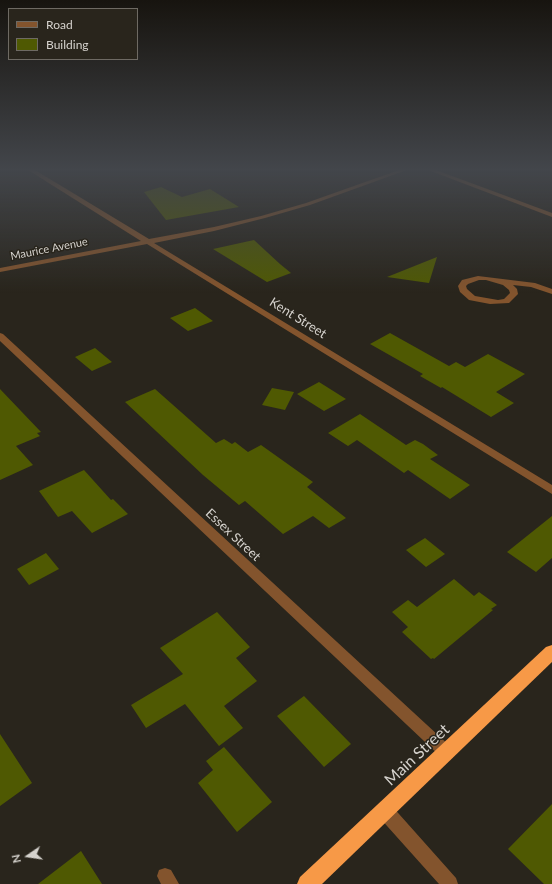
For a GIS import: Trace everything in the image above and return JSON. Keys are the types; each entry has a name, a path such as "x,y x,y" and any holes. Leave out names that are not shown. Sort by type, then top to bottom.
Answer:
{"highway":[{"name":"Main Street","path":"307,884 552,652"}],"street":[{"name":"Kent Street","path":"100,211 552,490"},
{"name":"Maurice Avenue","path":"0,270 149,241 263,217 283,211"},
{"path":"542,211 552,215"},
{"path":"506,283 513,289 514,294 506,301 498,302 485,302 472,298 463,290 462,286 465,282 478,278 495,279 506,283 519,283 552,292"},
{"name":"Essex Street","path":"0,336 447,753"},
{"path":"385,811 450,884"}],"building":[{"path":"159,211 215,211 166,220"},
{"path":"254,240 291,273 267,282 213,249"},
{"path":"437,257 429,283 387,277"},
{"path":"195,308 213,321 188,331 170,318"},
{"path":"390,333 449,366 456,362 465,367 488,354 525,374 496,392 514,403 491,417 442,387 441,388 420,376 423,374 370,344"},
{"path":"95,348 112,362 92,371 75,357"},
{"path":"319,382 346,399 324,411 297,394"},
{"path":"272,388 294,392 285,410 262,405"},
{"path":"0,389 41,432 37,433 40,436 16,446 33,465 0,480"},
{"path":"155,389 216,443 224,439 232,444 235,442 248,452 261,445 313,482 307,487 346,518 329,528 313,516 283,534 245,501 239,505 203,475 125,402"},
{"path":"360,414 406,445 415,440 423,444 438,455 430,459 470,485 450,499 408,470 404,473 357,440 348,446 328,433"},
{"path":"84,470 111,500 113,499 128,514 92,533 72,511 58,517 39,491"},
{"path":"552,516 552,558 536,572 507,552"},
{"path":"425,538 445,554 426,567 406,550"},
{"path":"46,553 59,569 29,585 17,569"},
{"path":"454,579 474,596 479,592 497,605 434,659 431,659 402,632 408,627 392,612 408,600 417,607"},
{"path":"217,612 250,647 236,658 257,681 224,706 243,728 219,746 185,704 146,728 131,705 183,674 160,648"},
{"path":"304,696 351,744 324,767 277,716"},
{"path":"0,734 32,783 0,806"},
{"path":"224,747 272,802 237,832 198,783 213,770 206,761"},
{"path":"552,804 552,884 544,884 508,849"},
{"path":"81,851 102,884 38,884"}]}
